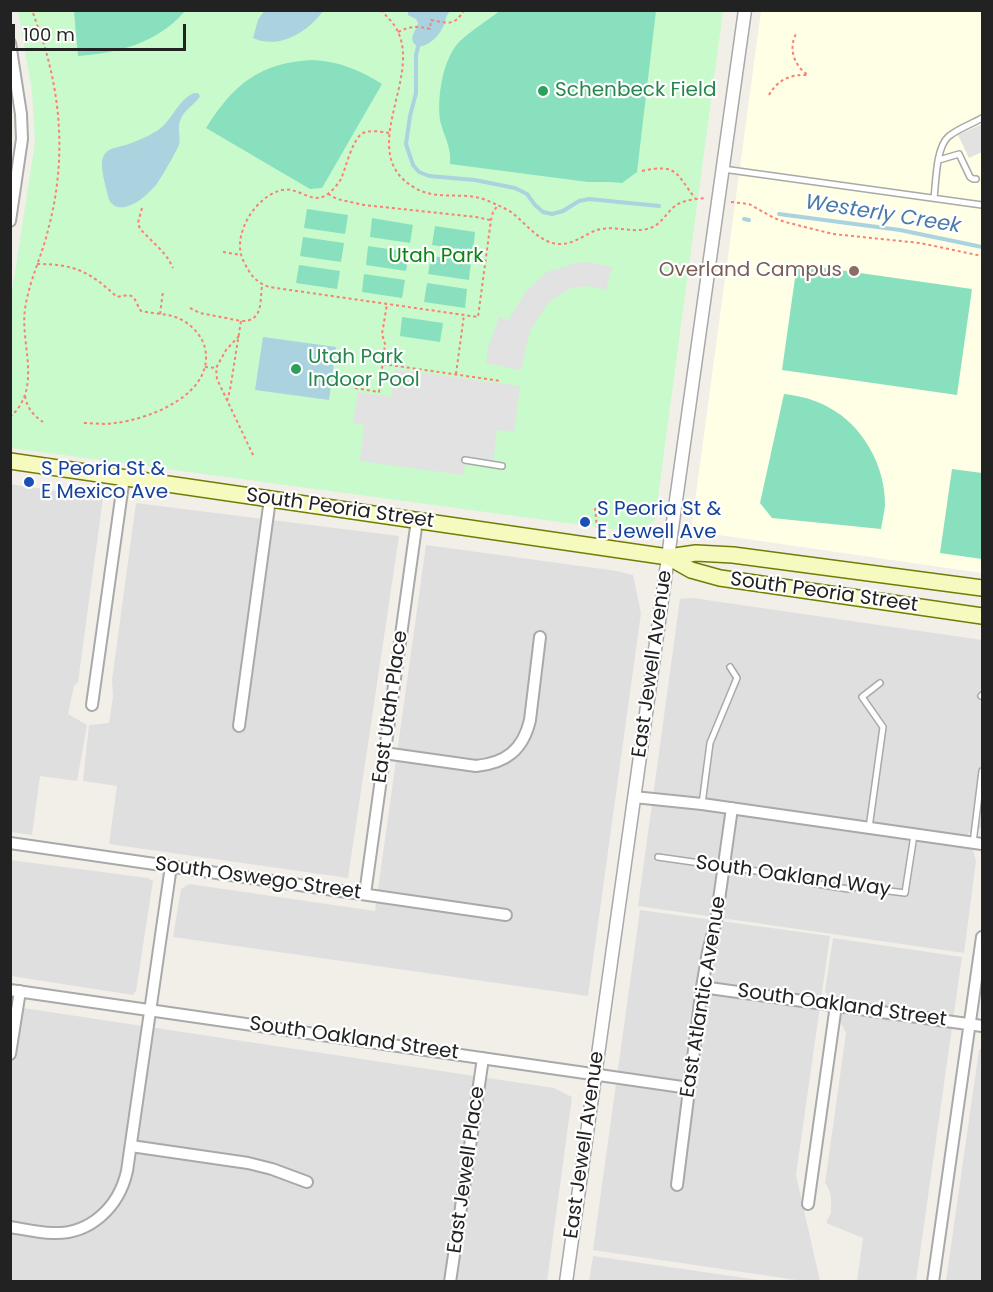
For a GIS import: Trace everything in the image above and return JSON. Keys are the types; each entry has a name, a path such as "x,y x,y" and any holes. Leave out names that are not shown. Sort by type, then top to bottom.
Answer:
{"main road":[{"name":"South Peoria Street","path":"10,461 668,557 704,553 733,555 982,588"},
{"name":"South Peoria Street","path":"668,557 691,570 720,578 982,616"}],"street":[{"name":"East Jewell Avenue","path":"566,1281 745,10"},
{"path":"10,43 20,106 22,139 10,221"},
{"path":"92,705 124,477"},
{"path":"238,726 270,498"},
{"name":"East Utah Place","path":"364,894 417,520"},
{"path":"384,753 476,766 490,765 514,752 521,744 530,720 540,637"},
{"path":"634,796 978,844"},
{"name":"East Atlantic Avenue","path":"677,1185 702,987 716,921 732,808"},
{"name":"South Oswego Street","path":"10,843 506,915"},
{"path":"10,1227 52,1233 68,1232 89,1225 102,1216 120,1193 126,1179 171,866"},
{"path":"933,1281 982,937"},
{"name":"South Oakland Street","path":"702,987 982,1026"},
{"name":"South Oakland Street","path":"10,1054 15,990 689,1088"},
{"path":"808,1203 836,1005"},
{"name":"East Jewell Place","path":"450,1281 483,1058"},
{"path":"131,1146 248,1163 307,1182"}],"lane":[{"path":"934,198 941,148 945,140 982,118"},
{"path":"939,160 959,154 970,177 976,179"},
{"path":"723,170 982,205"},
{"path":"465,460 502,466"},
{"path":"702,804 710,743 737,678 730,667"},
{"path":"869,828 883,727 862,697 880,683"},
{"path":"978,844 982,771"},
{"name":"South Oakland Way","path":"658,857 798,877 805,882 848,889 857,886 905,893 914,835"}],"path":[{"path":"10,417 18,409 24,396 29,375 24,318 28,293 53,210 60,154 58,120 49,61 32,10"},
{"path":"381,10 398,32 403,55 403,68 389,133 390,156 394,168 412,187 432,195 466,196 498,205 512,213 541,237 559,244 568,243 598,230 648,229 659,224 674,207 684,201 705,198"},
{"path":"398,32 417,26 430,29 431,20 448,24 458,20 464,10"},
{"path":"769,95 782,80 795,75 808,75 800,69 793,52 792,40 796,32"},
{"path":"389,133 365,132 361,134 354,143 340,180 328,195 310,198 286,189 279,190 252,213 244,225 239,245 240,255 255,281 269,287 478,317 491,220 498,205"},
{"path":"642,171 658,167 671,170 683,180 695,198"},
{"path":"328,195 364,205 491,220"},
{"path":"731,202 748,204 785,222 833,234 920,243 982,256"},
{"path":"142,208 138,224 140,229 162,251 173,268"},
{"path":"223,252 240,255"},
{"path":"38,264 60,264 78,269 98,280 117,297 132,296 136,299 141,311 178,318 190,325 201,337 206,352 202,376 191,391 183,397 142,417 116,423 82,423"},
{"path":"190,308 200,313 247,321 256,317 262,285"},
{"path":"160,314 163,291"},
{"path":"355,388 379,392 385,344 382,334 387,304"},
{"path":"456,374 464,315"},
{"path":"227,402 241,321"},
{"path":"238,336 226,350 216,368 217,379 254,457"},
{"path":"383,364 501,381"},
{"path":"205,367 216,368"},
{"path":"24,396 29,410 42,422"},
{"path":"595,508 597,528"}],"shaded area":[{"name":"Overland Campus","path":"761,11 982,11 982,573 691,531"},
{"path":"982,124 982,152 969,158 958,135"},
{"path":"588,262 612,267 606,290 588,286 578,287 569,289 553,299 531,329 521,370 486,363 488,348 499,317 508,320 526,291 547,272 575,263"},
{"path":"395,369 520,386 514,432 497,430 493,463 466,460 463,475 360,461 364,425 353,423 358,392 391,397"},
{"path":"10,484 103,498 78,682 74,686 68,714 87,725 77,781 40,776 32,835 11,832"},
{"path":"136,503 399,536 348,878 109,844 117,786 83,781 89,725 109,723 113,697 112,680"},
{"path":"426,545 633,575 641,613 588,996 173,937 181,889 189,884 375,911"},
{"path":"693,598 982,640 982,814 981,828 968,833 976,861 964,953 638,906 680,599"},
{"path":"10,860 148,878 153,881 136,991 133,995 11,976"},
{"path":"640,910 830,936 796,1175 820,1281 803,1281 593,1250"},
{"path":"833,938 962,957 916,1281 857,1281 863,1238 826,1223 831,1213 831,1197 825,1183 846,1033 825,991"},
{"path":"10,1006 554,1088 572,1097 547,1281 11,1281"},
{"path":"982,1048 982,1281 946,1281 979,1050"},
{"path":"593,1256 766,1281 589,1281"}],"green space":[{"path":"74,10 185,11 163,31 150,39 122,49 78,56"},
{"name":"Schenbeck Field","path":"501,10 656,11 637,172 622,183 588,182 450,164 450,152 441,126 439,110 445,67 460,41"},
{"name":"Utah Park","path":"18,11 723,11 655,520 634,532 11,448 10,305 35,142 32,91"},
{"path":"312,60 348,67 382,84 322,188 310,189 206,128 227,99 250,79 277,66"},
{"path":"307,209 348,215 345,234 304,228"},
{"path":"372,218 413,225 410,243 370,237"},
{"path":"435,226 475,232 473,251 432,245"},
{"path":"303,237 344,243 341,262 300,256"},
{"path":"368,246 409,252 406,271 366,265"},
{"path":"431,256 471,261 469,280 428,274"},
{"path":"797,264 972,289 957,395 782,370"},
{"path":"299,265 340,271 337,289 296,283"},
{"path":"364,274 405,280 402,298 362,292"},
{"path":"427,283 467,289 465,308 424,302"},
{"path":"402,317 443,323 440,342 400,336"},
{"path":"784,394 807,398 828,407 841,415 862,436 877,462 884,491 885,506 881,529 772,518 760,503"},
{"path":"952,469 982,473 982,559 940,553"}],"water":[{"path":"408,10 450,11 438,35 429,43 418,47 412,39 418,23 416,19 408,15"},
{"path":"264,11 323,11 301,32 273,42 253,38 258,20"},
{"path":"194,93 200,96 180,121 179,145 158,182 149,193 135,203 121,207 114,205 109,200 102,165 106,152 152,134 161,128 183,101"},
{"name":"Utah Park Indoor Pool","path":"263,337 336,347 329,400 255,390"}],"waterway":[{"name":"Westerly Creek","path":"418,47 416,93 406,144 413,165 419,172 429,176 475,180 515,188 527,194 543,212 552,214 563,211 579,201 589,199 659,206"},
{"name":"Westerly Creek","path":"779,214 900,230 982,247"},
{"name":"Westerly Creek","path":"744,219 749,220"}],"place":[{"name":"Schenbeck Field","path":"543,91"},
{"name":"Overland Campus","path":"854,271"},
{"name":"Utah Park Indoor Pool","path":"296,369"},
{"name":"S Peoria St & E Mexico Ave","path":"29,482"},
{"name":"S Peoria St & E Jewell Ave","path":"585,522"}]}
